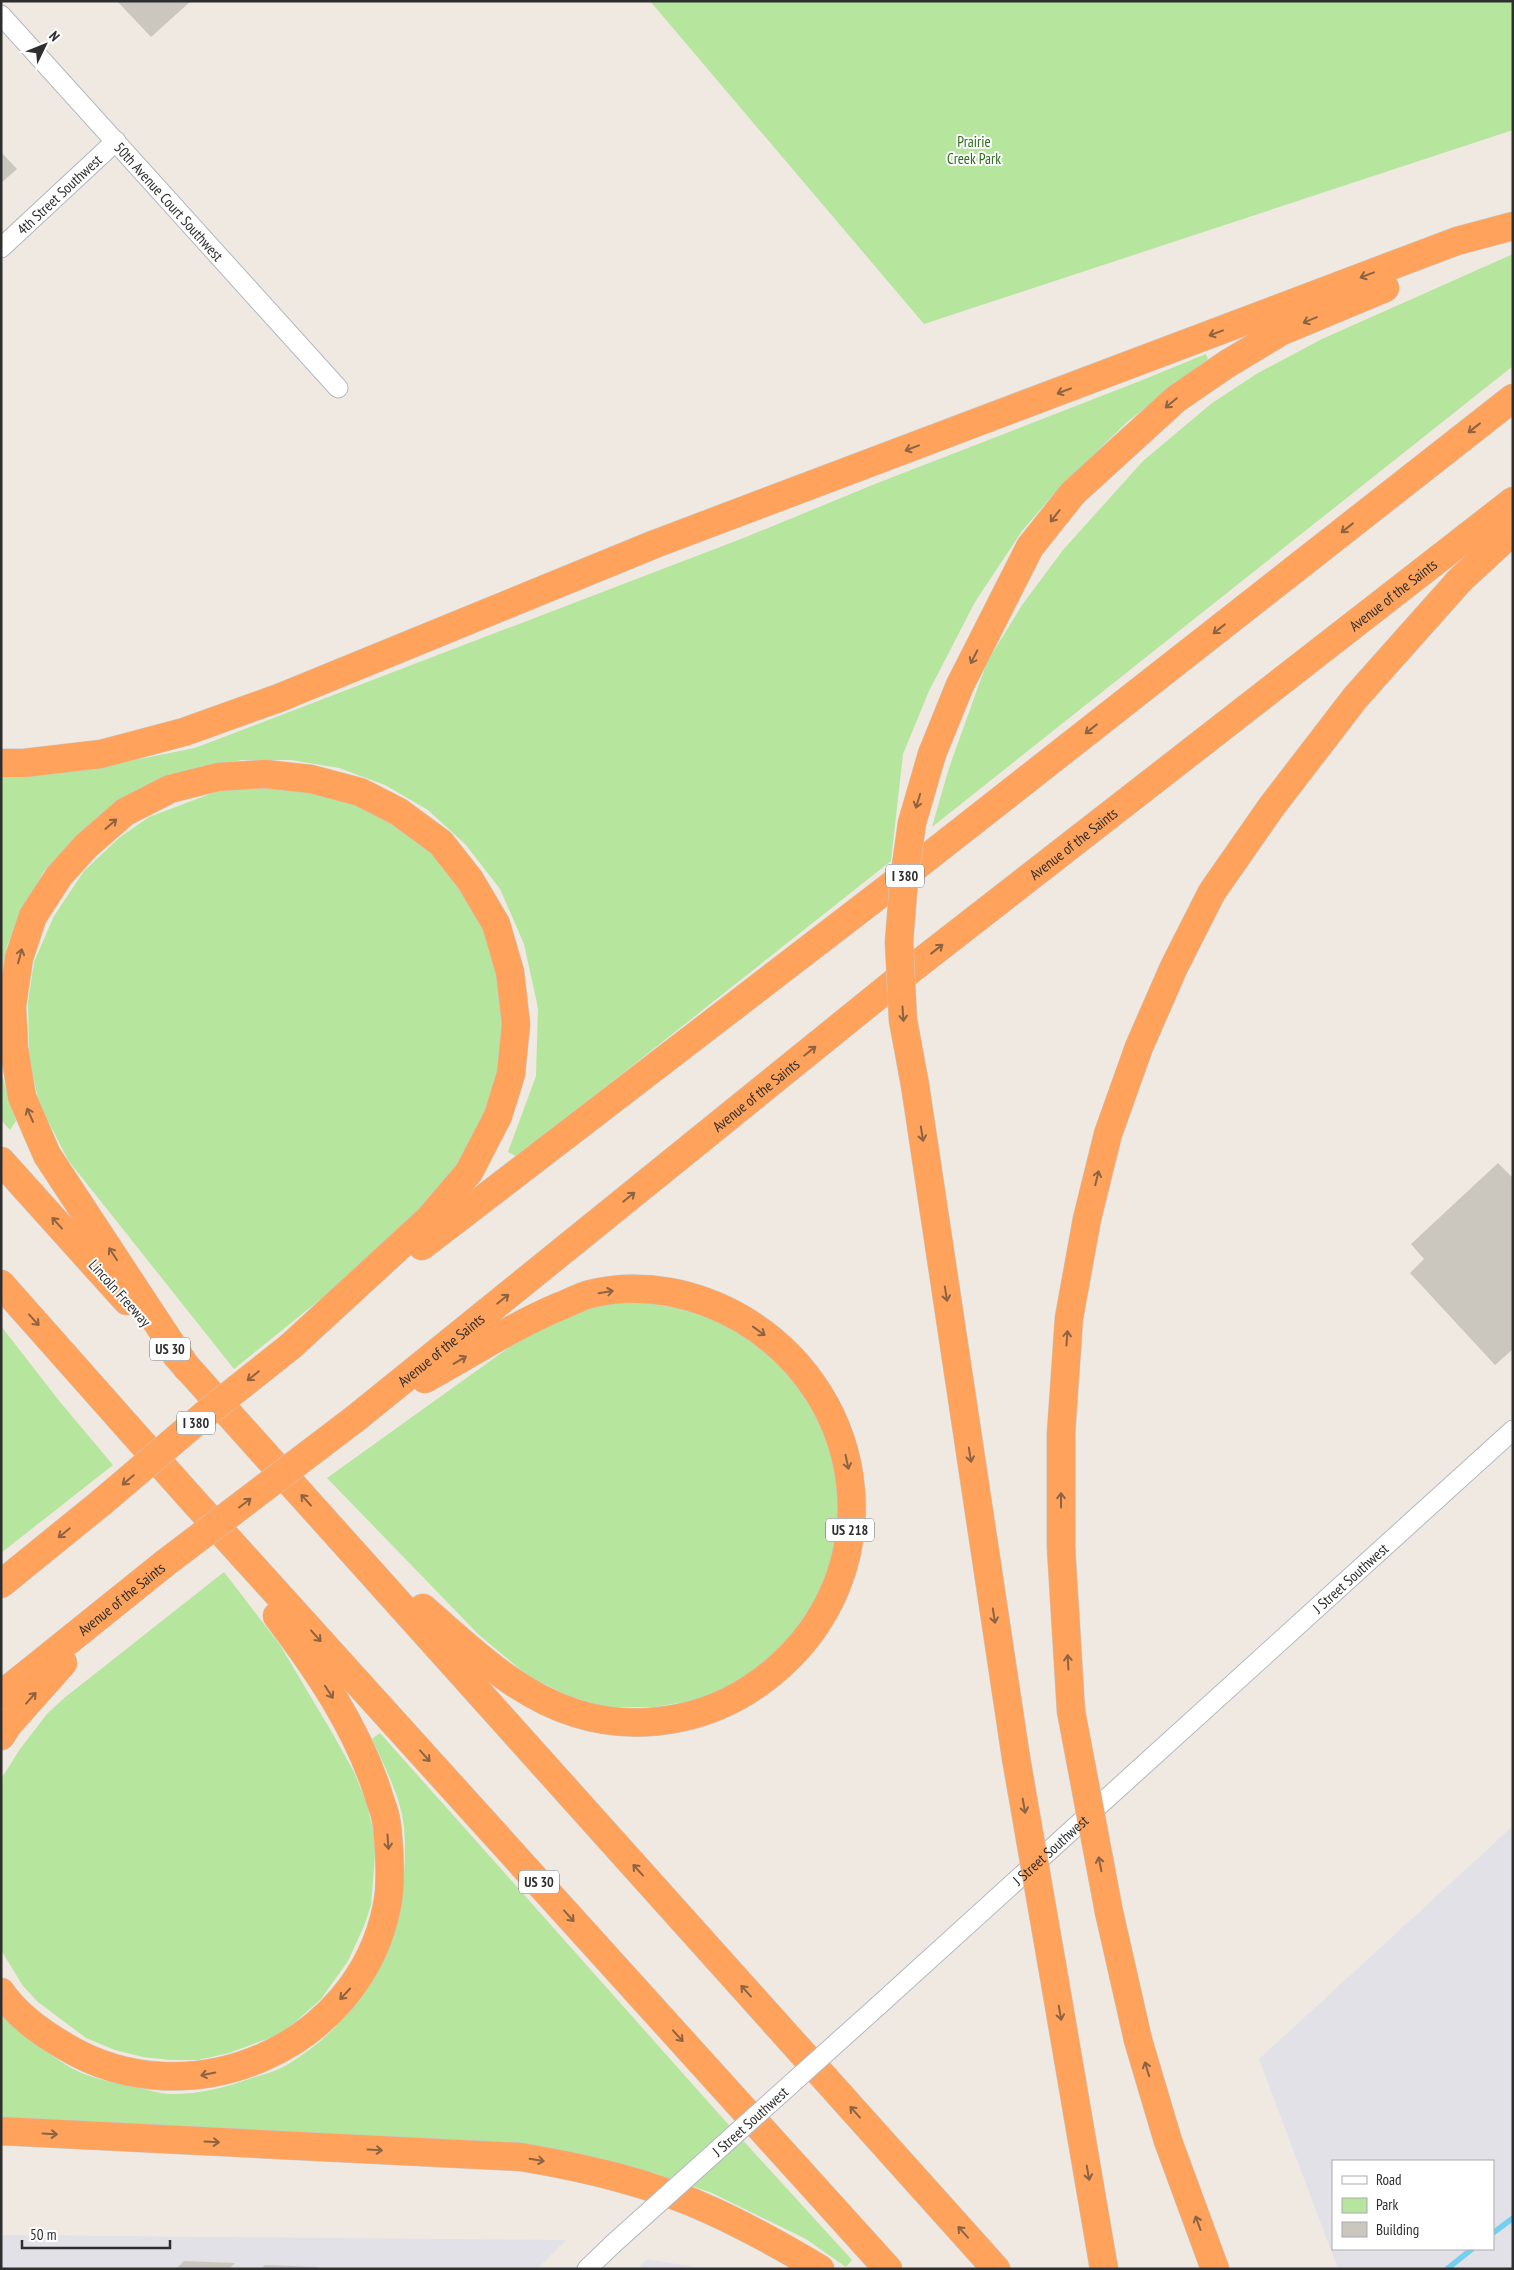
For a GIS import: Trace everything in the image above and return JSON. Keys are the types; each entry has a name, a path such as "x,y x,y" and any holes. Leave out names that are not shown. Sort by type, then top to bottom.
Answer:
{"highway":[{"path":"1102,2261 1016,1758 915,1085 903,1020 899,942 904,880 912,822 932,754 960,685 1030,548 1073,493 1176,399 1227,364 1282,332 1463,255 1513,226"},
{"path":"1,763 24,763 101,754 184,732 279,698 655,544 1458,241 1513,226"},
{"name":"I 380","path":"1,1584 102,1502 209,1411 291,1346 906,875 1513,398"},
{"name":"Avenue of the Saints","path":"1,1695 164,1564 356,1418 900,978 1513,500"},
{"path":"1215,2269 1168,2141 1138,2040 1110,1912 1071,1711 1061,1546 1061,1434 1069,1318 1087,1219 1108,1134 1139,1048 1174,967 1212,892 1272,806 1355,698 1460,580 1513,531"},
{"path":"187,1368 47,1155 22,1096 14,1048 12,1006 19,958 33,916 59,876 86,846 125,812 170,789 218,777 265,774 311,778 360,792 399,812 441,843 470,880 496,924 510,972 516,1024 511,1074 498,1116 469,1172 429,1219 291,1346"},
{"name":"Lincoln Freeway","path":"1,1161 339,1536"},
{"name":"US 30","path":"1,1284 189,1496 888,2269"},
{"name":"US 218","path":"339,1536 498,1673 534,1697 573,1713 601,1721 630,1723 664,1721 700,1714 726,1704 763,1680 784,1663 811,1632 824,1612 840,1578 848,1548 852,1512 850,1480 843,1444 830,1411 810,1380 790,1356 759,1329 728,1311 698,1299 658,1289 624,1289 589,1294 528,1320 356,1418"},
{"path":"1,1992 39,2031 77,2054 117,2070 157,2076 202,2076 244,2066 282,2050 321,2019 351,1988 372,1952 387,1906 390,1865 386,1820 369,1768 343,1713 295,1640 189,1496"},
{"name":"US 30","path":"339,1536 996,2269"},
{"path":"1,1736 14,1718 122,1599"},
{"path":"1,2131 521,2157 576,2166 654,2188 712,2210 820,2269"}],"street":[{"name":"50th Avenue Court Southwest","path":"1,15 338,388"},
{"name":"4th Street Southwest","path":"1,248 116,142"},
{"name":"J Street Southwest","path":"587,2269 1513,1430"}],"shaded area":[{"path":"1513,1826 1513,2269 1338,2269 1259,2059"},
{"path":"1,2235 566,2240 537,2269 1,2269"},
{"path":"647,2259 706,2269 637,2269"}],"green space":[{"name":"Prairie Creek Park","path":"650,1 1513,1 1513,130 924,324"},
{"path":"1513,254 1513,366 932,827 949,768 987,662 1022,605 1063,550 1143,461 1212,403 1258,373 1322,339"},
{"path":"1206,354 1208,359 1127,422 1052,496 1022,531 975,602 929,691 903,754 891,861 517,1157 508,1152 536,1076 538,1008 524,944 500,889 466,845 428,810 385,785 339,768 291,760 242,760 194,769 74,839 44,871 22,911 7,946 1,976 1,776 88,769 195,748 746,537 875,484"},
{"path":"256,785 297,787 350,801 418,839 450,870 479,917 501,966 508,1017 503,1069 470,1153 437,1196 348,1277 234,1369 68,1160 39,1103 29,1058 28,1002 34,962 54,916 84,871 119,838 149,817 218,791"},
{"path":"1,1072 16,1121 10,1130 1,1120"},
{"path":"641,1302 692,1311 716,1319 775,1354 807,1393 840,1472 834,1564 801,1626 744,1681 697,1700 654,1707 604,1707 566,1695 527,1675 479,1635 327,1478 532,1331 586,1308 616,1303"},
{"path":"1,1326 60,1402 113,1465 1,1553"},
{"path":"224,1572 280,1645 354,1772 367,1804 376,1843 371,1905 364,1926 348,1961 321,1999 283,2033 229,2053 198,2060 170,2060 143,2057 115,2050 86,2038 38,2002 23,1986 1,1950 1,1779 20,1749 47,1714 63,1699"},
{"path":"380,1733 719,2114 852,2260 846,2267 806,2239 712,2193 654,2173 547,2147 475,2141 1,2117 1,2009 46,2051 77,2071 105,2081 168,2094 209,2090 276,2070 315,2045 341,2021 363,1994 380,1965 393,1933 401,1899 405,1863 404,1827 396,1793 372,1739"}],"building":[{"path":"117,1 191,1 151,37"},
{"path":"1,152 17,169 1,183"},
{"path":"1498,1163 1513,1178 1513,1349 1495,1365 1410,1273 1424,1259 1411,1244"},
{"path":"184,2261 235,2263 229,2269 176,2269"},
{"path":"265,2265 318,2267 318,2269 261,2269"}],"waterway":[{"path":"1494,2232 1513,2218"},
{"path":"1447,2269 1471,2250"}]}
